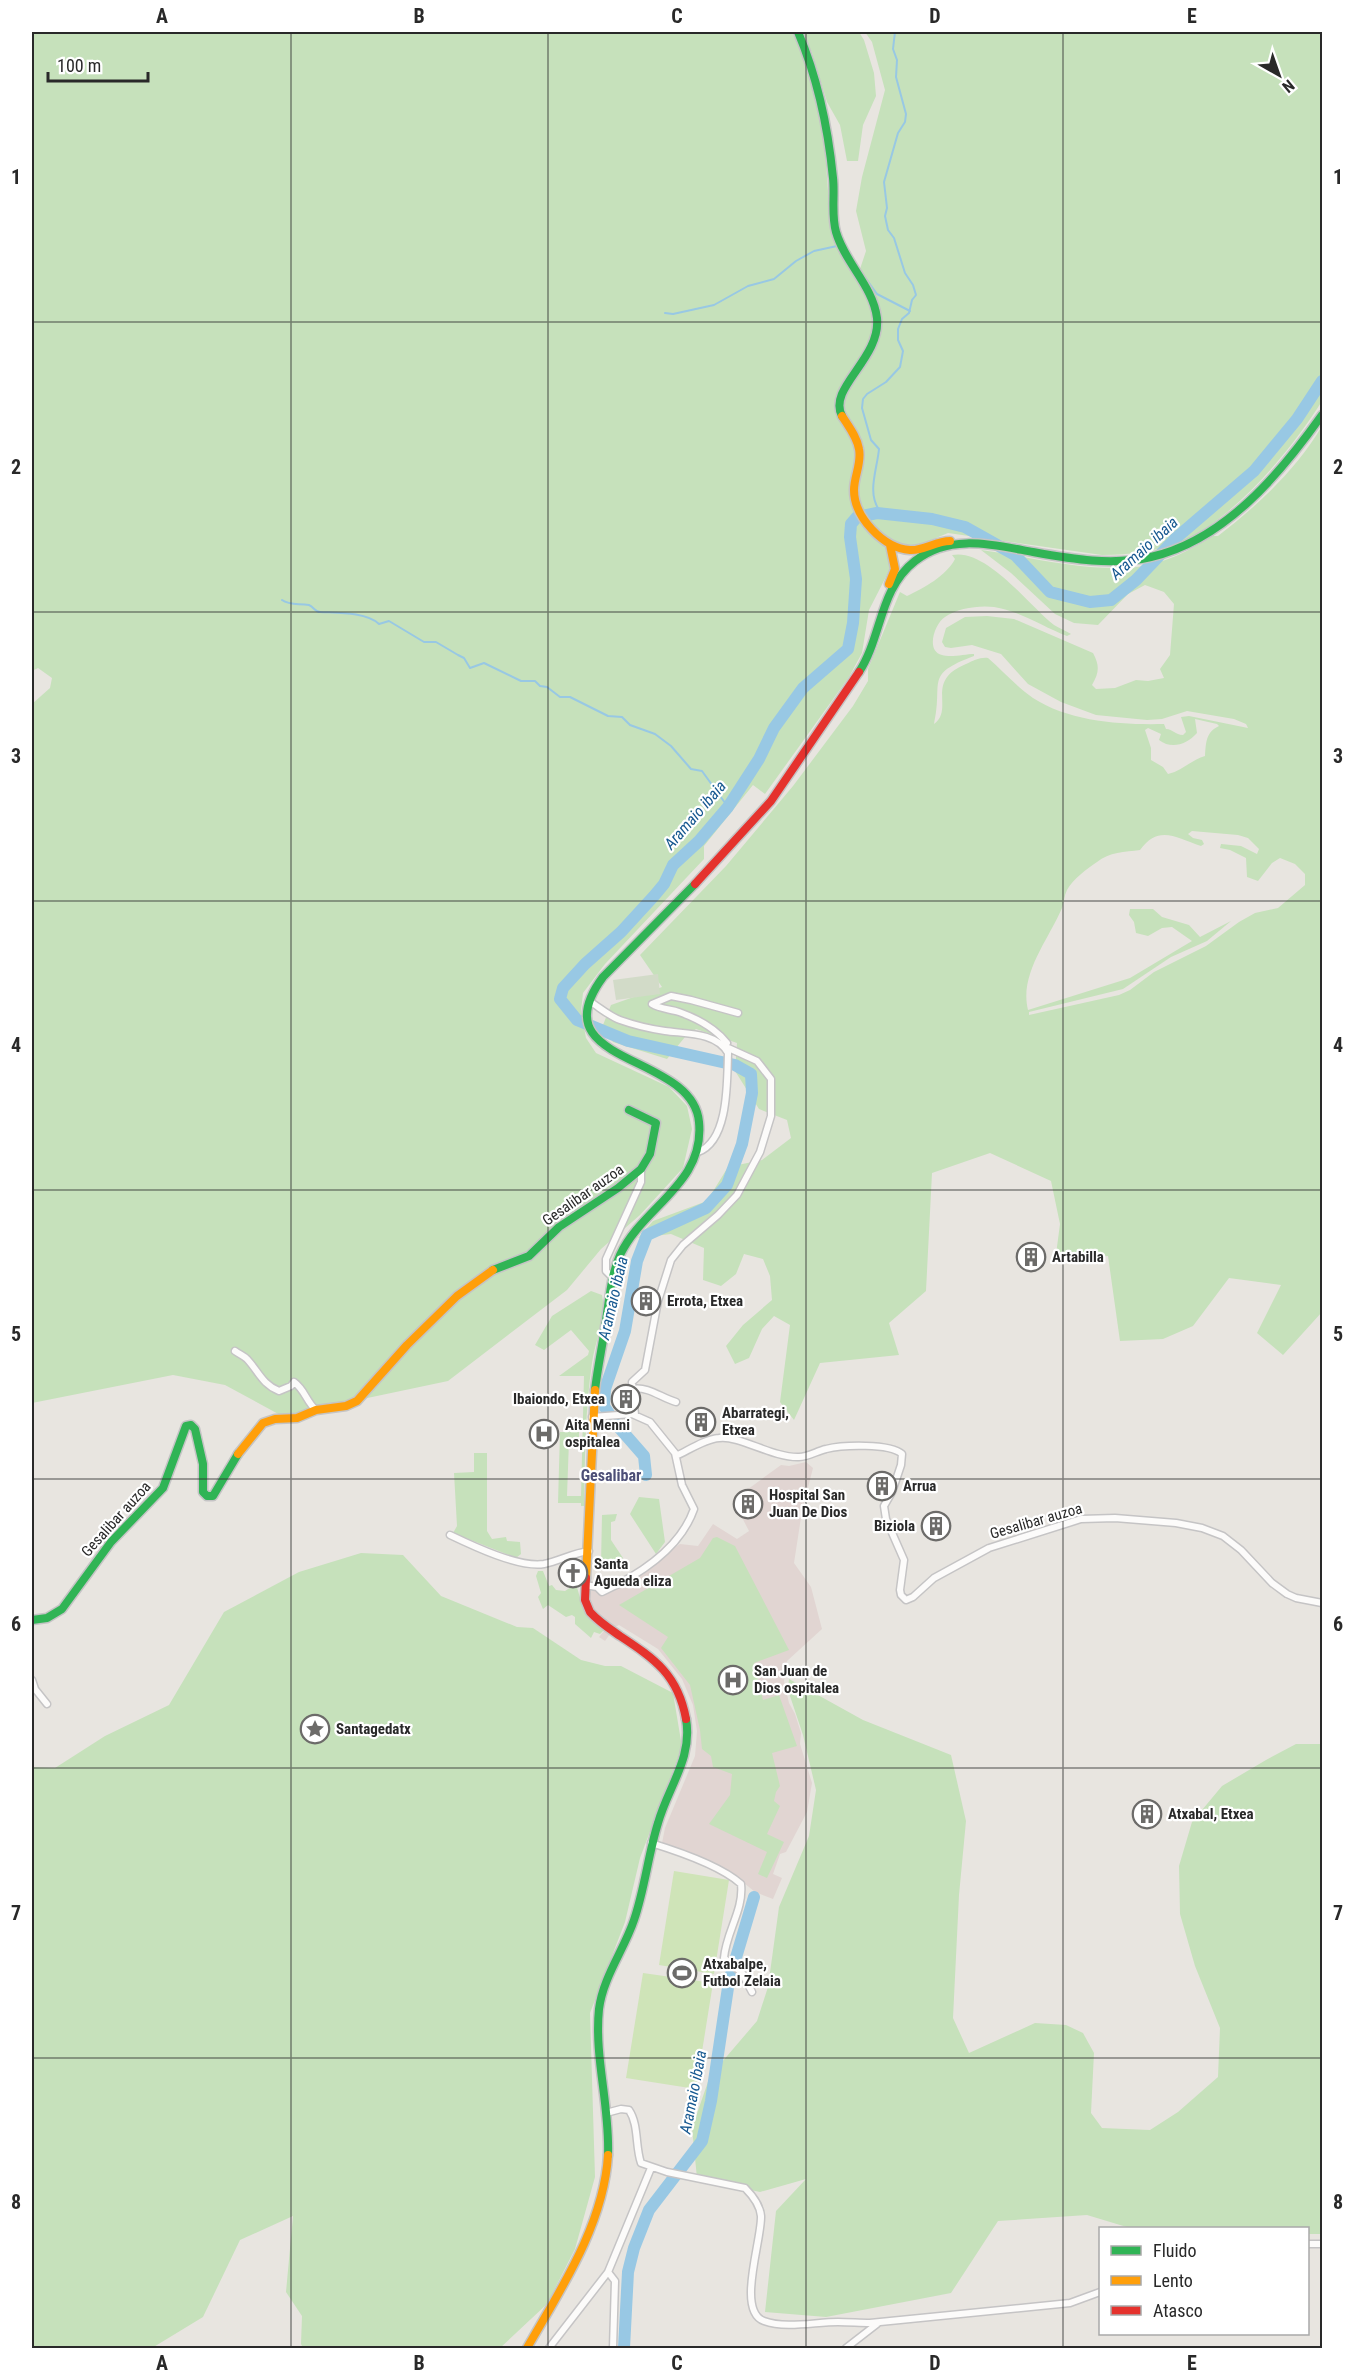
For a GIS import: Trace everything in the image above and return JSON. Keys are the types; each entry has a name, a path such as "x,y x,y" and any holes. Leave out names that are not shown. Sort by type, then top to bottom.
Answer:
{"main road":[{"path":"798,32 824,105 829,135 837,235 851,265 871,296 876,316 876,339 866,358 844,386 838,407 859,447 854,489 856,503 867,523 890,545 894,556 895,569 884,595 885,603"},
{"path":"890,545 911,550 940,541 980,543 1086,560 1122,561 1172,551 1206,535 1237,511 1285,464 1323,415"},
{"path":"526,2349 586,2239 601,2200 608,2151 599,2038 601,2000 635,1919 651,1843 663,1806 688,1749 687,1726 682,1701 670,1675 656,1660 591,1614 586,1602 585,1585 589,1551 592,1417 619,1257 630,1238 676,1189 693,1164 698,1152 699,1121 697,1110 686,1092 669,1077 616,1054 596,1038 588,1020 588,1001 603,977 761,815 861,669 893,585 911,564 933,550 959,543"},
{"path":"902,548 910,558 911,564"},
{"path":"894,556 903,563 911,564"},
{"name":"Gesalibar auzoa","path":"32,1620 47,1618 62,1609 111,1542 164,1488 186,1426 191,1425 195,1429 203,1464 203,1492 206,1496 211,1497 243,1445 261,1424 275,1419 297,1418 316,1410 346,1406 357,1401 407,1345 457,1296 495,1268 529,1256 562,1224 618,1188 641,1169 650,1154 656,1124 653,1120 629,1110"}],"street":[{"path":"724,1046 727,1043 712,1029 680,1012 652,1004 671,996 738,1013"},
{"path":"588,1001 619,1020 665,1031 686,1031 712,1039 757,1061 771,1079 771,1116 760,1152 737,1195 683,1245 671,1260 658,1301 645,1370 632,1385 635,1415"},
{"path":"698,1152 705,1149 716,1138 722,1119 728,1053 724,1046"},
{"name":"Gesalibar auzoa","path":"614,1279 606,1270 606,1259 640,1182 641,1169"},
{"path":"235,1351 247,1359 258,1376 270,1387 279,1390 291,1386 294,1382 304,1390 308,1401 316,1410"},
{"path":"632,1385 646,1388 664,1399 676,1402"},
{"path":"585,1585 597,1587 602,1592 658,1558 681,1537 694,1509 682,1485 676,1456 650,1422 635,1415 592,1417"},
{"name":"Gesalibar auzoa","path":"676,1456 718,1438 741,1442 767,1452 800,1457 827,1449 878,1447 897,1449 902,1455 901,1465 892,1492 884,1506 886,1519 904,1560 900,1590 906,1600 913,1597 934,1578 989,1548 1081,1519 1139,1520 1202,1528 1223,1536 1272,1583 1296,1598 1323,1603"},
{"path":"450,1535 529,1565 544,1564 589,1551"},
{"path":"32,1680 35,1689 47,1704"},
{"path":"651,1843 675,1850 728,1875 741,1884 737,1914 724,1951 724,1958 729,1965 737,1968 749,1983 752,1992"},
{"path":"606,2114 621,2109 629,2110 634,2118 641,2163 667,2172 745,2188 754,2197 761,2214 750,2296 753,2312 762,2321 784,2324 880,2322 1070,2303 1099,2293"},
{"path":"549,2349 608,2272 651,2168"},
{"path":"608,2272 615,2281 613,2349"},
{"path":"846,2349 880,2322"}],"shaded area":[{"name":"San Juan de Dios ospitalea","path":"806,1462 813,1468 802,1511 794,1563 811,1587 822,1629 787,1661 784,1681 789,1703 801,1733 800,1744 812,1783 807,1812 786,1852 780,1854 773,1874 782,1878 773,1899 755,1892 738,1878 662,1843 665,1828 695,1756 697,1731 693,1705 682,1679 658,1649 619,1625 605,1641 599,1637 610,1624 597,1616 590,1606 592,1603 587,1594 596,1588 600,1595 680,1544 698,1546 713,1524 737,1539 749,1531 733,1500 781,1465 789,1466"}],"green space":[{"path":"32,32 792,32 808,67 819,106 825,150 831,232 847,266 860,269 866,251 856,211 862,177 885,90 872,42 865,32 1322,32 1322,401 1310,420 1280,459 1245,497 1207,528 1167,547 1135,553 1102,555 948,533 917,546 902,546 871,532 887,547 892,565 869,610 862,653 849,677 765,794 753,785 704,846 704,859 605,964 583,993 581,1011 586,1038 596,1053 669,1087 687,1106 692,1129 683,1168 640,1215 601,1249 567,1290 448,1381 282,1416 225,1385 173,1375 32,1403 32,704 50,688 52,678 38,668 32,671"},
{"path":"802,32 859,32 864,40 874,73 876,96 863,125 858,161 847,161 840,125 827,102 812,53"},
{"path":"1322,426 1322,1312 1283,1355 1257,1333 1281,1285 1229,1278 1193,1326 1163,1339 1120,1341 1108,1256 1055,1262 1060,1224 1051,1181 990,1153 932,1173 926,1291 889,1323 899,1355 820,1363 794,1420 780,1402 790,1325 774,1316 762,1329 749,1358 735,1364 726,1346 743,1325 772,1300 770,1276 763,1259 744,1254 736,1274 721,1286 703,1280 704,1248 671,1234 638,1238 653,1221 707,1201 728,1167 762,1160 791,1138 787,1120 759,1109 735,1071 737,1043 696,1029 685,1037 667,1059 613,1042 603,1025 611,1005 662,987 640,955 726,866 793,786 853,706 868,681 868,669 900,592 907,596 934,581 951,565 955,559 952,555 965,555 993,569 1054,625 1071,634 1067,636 1022,616 994,607 969,608 945,617 935,631 934,648 946,656 974,654 974,656 958,663 942,675 939,681 934,724 940,718 946,678 966,664 988,658 1033,698 1080,717 1114,723 1164,724 1166,729 1183,735 1186,732 1181,717 1189,716 1248,728 1246,724 1234,719 1187,711 1162,719 1147,720 1096,715 1061,702 1028,684 1001,654 972,645 945,647 942,642 946,628 965,617 987,616 1014,619 1093,653 1098,669 1092,685 1096,689 1115,688 1136,680 1148,681 1164,678 1160,669 1170,655 1174,604 1164,592 1145,585 1128,594 1098,625 1074,623 1055,614 1011,573 981,550 1098,567 1137,567 1167,560 1213,536 1218,536 1275,486 1312,442","holes":["1195,719 1219,726 1209,734 1205,756 1168,774 1163,767 1151,760 1151,748 1145,730 1148,728 1161,734 1159,740 1164,743 1179,744 1189,740 1197,733","1192,831 1248,838 1259,849 1257,854 1241,846 1221,844 1220,848 1246,858 1247,877 1258,881 1272,863 1280,858 1295,864 1305,874 1305,885 1278,908 1255,913 1206,946 1154,972 1130,990 1119,995 1029,1015 1029,1012 1123,989 1171,957 1207,941 1231,921 1200,937 1189,925 1162,917 1153,909 1130,909 1129,915 1134,922 1136,933 1148,936 1162,928 1172,927 1192,941 1130,978 1028,1010 1026,997 1031,970 1062,908 1065,894 1073,882 1107,856 1140,850 1154,837 1168,835 1201,846 1204,844 1202,840 1188,834"]},
{"path":"658,974 660,994 616,1000 613,980"},
{"path":"591,1291 602,1295 603,1311 590,1381 584,1506 581,1506 581,1503 558,1503 560,1432 579,1432 579,1440 569,1440 567,1496 581,1496 584,1376 559,1376 588,1355 589,1351 571,1330 544,1350 535,1345 552,1316"},
{"path":"474,1453 487,1453 487,1531 492,1539 506,1537 507,1541 520,1542 521,1554 516,1558 453,1533 457,1526 454,1473 474,1472"},
{"path":"639,1497 659,1499 665,1542 656,1554 630,1514"},
{"path":"617,1514 615,1521 611,1522 611,1540 623,1558 604,1570 601,1564 602,1515"},
{"path":"717,1537 735,1546 789,1650 754,1663 763,1700 779,1695 797,1746 772,1753 780,1786 774,1801 780,1806 767,1834 784,1842 767,1878 758,1874 767,1852 709,1824 730,1795 732,1774 713,1767 711,1756 702,1749 690,1685 661,1648 668,1637 619,1605 700,1558 713,1538"},
{"path":"361,1553 403,1555 441,1596 517,1627 533,1628 581,1660 605,1666 621,1666 673,1693 682,1747 640,1858 625,1922 590,2013 595,2177 575,2249 547,2304 500,2348 303,2348 301,2344 302,2316 286,2292 293,2216 240,2240 203,2317 152,2348 32,2348 32,1767 55,1768 105,1736 169,1705 224,1612 299,1572"},
{"path":"538,1571 543,1571 549,1586 552,1585 556,1590 565,1591 576,1584 588,1616 604,1630 600,1634 594,1632 591,1638 575,1624 575,1617 572,1615 566,1617 548,1605 543,1609 538,1597 541,1593 536,1576"},
{"path":"789,1679 863,1720 951,1755 966,1821 959,1895 953,2018 969,2053 1035,2023 1066,2025 1083,2033 1094,2053 1091,2113 1102,2128 1150,2130 1178,2112 1218,2077 1220,2028 1195,1966 1180,1914 1179,1866 1192,1822 1222,1786 1296,1744 1322,1744 1322,2234 1309,2234 1309,2227 1127,2227 1087,2215 998,2221 951,2293 826,2317 765,2312 776,2211 806,2179 760,2192 697,2178 692,2128 710,2076 757,2021 768,1987 779,1907 809,1836 816,1790 803,1735 788,1690"},
{"path":"674,1871 729,1880 714,1974 659,1965"},
{"path":"643,1973 713,1983 696,2089 626,2078"}],"waterway":[{"path":"877,513 879,510 875,503 873,488 879,449 871,440 862,408 863,399 886,382 900,367 903,351 898,340 898,329 902,319 909,313 912,300 916,295 905,273 894,238 888,230 885,216 887,208 884,182 906,114 896,77 897,60 893,49 895,32"},
{"path":"665,313 673,314 714,305 748,286 774,279 796,261 814,251 837,246"},
{"path":"864,276 877,294 910,311"},
{"name":"Aramaio ibaia","path":"646,1475 644,1456 616,1424 604,1406 605,1389 625,1331 637,1261 647,1235 706,1208 727,1185 742,1144 752,1093 751,1074 735,1065 628,1041 577,1020 560,999 563,988 585,964 621,932 654,896 664,884 673,865 699,841 728,807 759,759 774,728 803,688 848,649 853,623 856,579 850,537 851,524 857,517 877,513 932,519 965,527 1015,555 1050,592 1090,602 1111,600 1136,580 1176,538 1254,471 1297,419 1322,381"},
{"path":"282,600 291,604 309,605 318,612 359,615 379,624 389,621 424,642 436,642 464,658 470,668 484,663 521,681 535,681 560,697 570,697 608,716 622,717 630,725 655,734 671,746 691,769 702,771 728,807"},
{"name":"Aramaio ibaia","path":"624,2348 628,2272 634,2248 649,2210 702,2141 711,2101 729,1981 754,1897"}],"traffic: fast":[{"path":"798,32 817,85 825,122 833,178 836,232 870,295 877,318 876,333 871,347 842,395 839,405 842,416"},
{"path":"859,672 867,658 894,585 903,572 929,552 957,544 972,543 1077,559 1122,561 1151,557 1178,548 1203,536 1248,502 1288,460 1322,415"},
{"path":"595,1390 610,1291 617,1262 630,1238 683,1178 698,1144 699,1122 690,1099 672,1082 603,1044 589,1027 588,1006 603,977 695,884"},
{"path":"493,1270 529,1256 559,1227 618,1188 641,1169 650,1154 656,1123 629,1110"},
{"path":"32,1620 47,1618 62,1609 111,1542 163,1488 186,1426 191,1425 195,1429 203,1464 203,1492 207,1496 213,1496 238,1454"},
{"path":"608,2155 607,2118 598,2027 601,1997 634,1920 658,1823 683,1760 686,1747 686,1719"}],"traffic: slow":[{"path":"842,416 855,436 859,449 854,485 855,500 872,529 890,544 910,550 950,541"},
{"path":"889,584 895,569 890,545"},
{"path":"238,1454 263,1423 275,1419 297,1418 316,1410 346,1406 357,1401 407,1345 457,1296 493,1270"},
{"path":"586,1578 595,1390"},
{"path":"527,2348 567,2279 590,2231 605,2181 608,2155"}],"traffic: jam":[{"path":"695,884 771,801 859,672"},
{"path":"586,1578 585,1600 590,1612 644,1652 663,1670 677,1691 686,1719"}],"place":[{"name":"Artabilla","path":"1031,1257"},
{"name":"Errota, Etxea","path":"646,1301"},
{"name":"Ibaiondo, Etxea","path":"626,1399"},
{"name":"Abarrategi, Etxea","path":"701,1422"},
{"name":"Aita Menni ospitalea","path":"544,1434"},
{"name":"Arrua","path":"882,1486"},
{"name":"Hospital San Juan De Dios","path":"748,1504"},
{"name":"Biziola","path":"936,1526"},
{"name":"Santa Agueda eliza","path":"573,1573"},
{"name":"San Juan de Dios ospitalea","path":"733,1680"},
{"name":"Santagedatx","path":"315,1729"},
{"name":"Atxabal, Etxea","path":"1147,1814"},
{"name":"Atxabalpe, Futbol Zelaia","path":"682,1973"}],"district":[{"name":"Gesalibar","path":"611,1475"}]}
